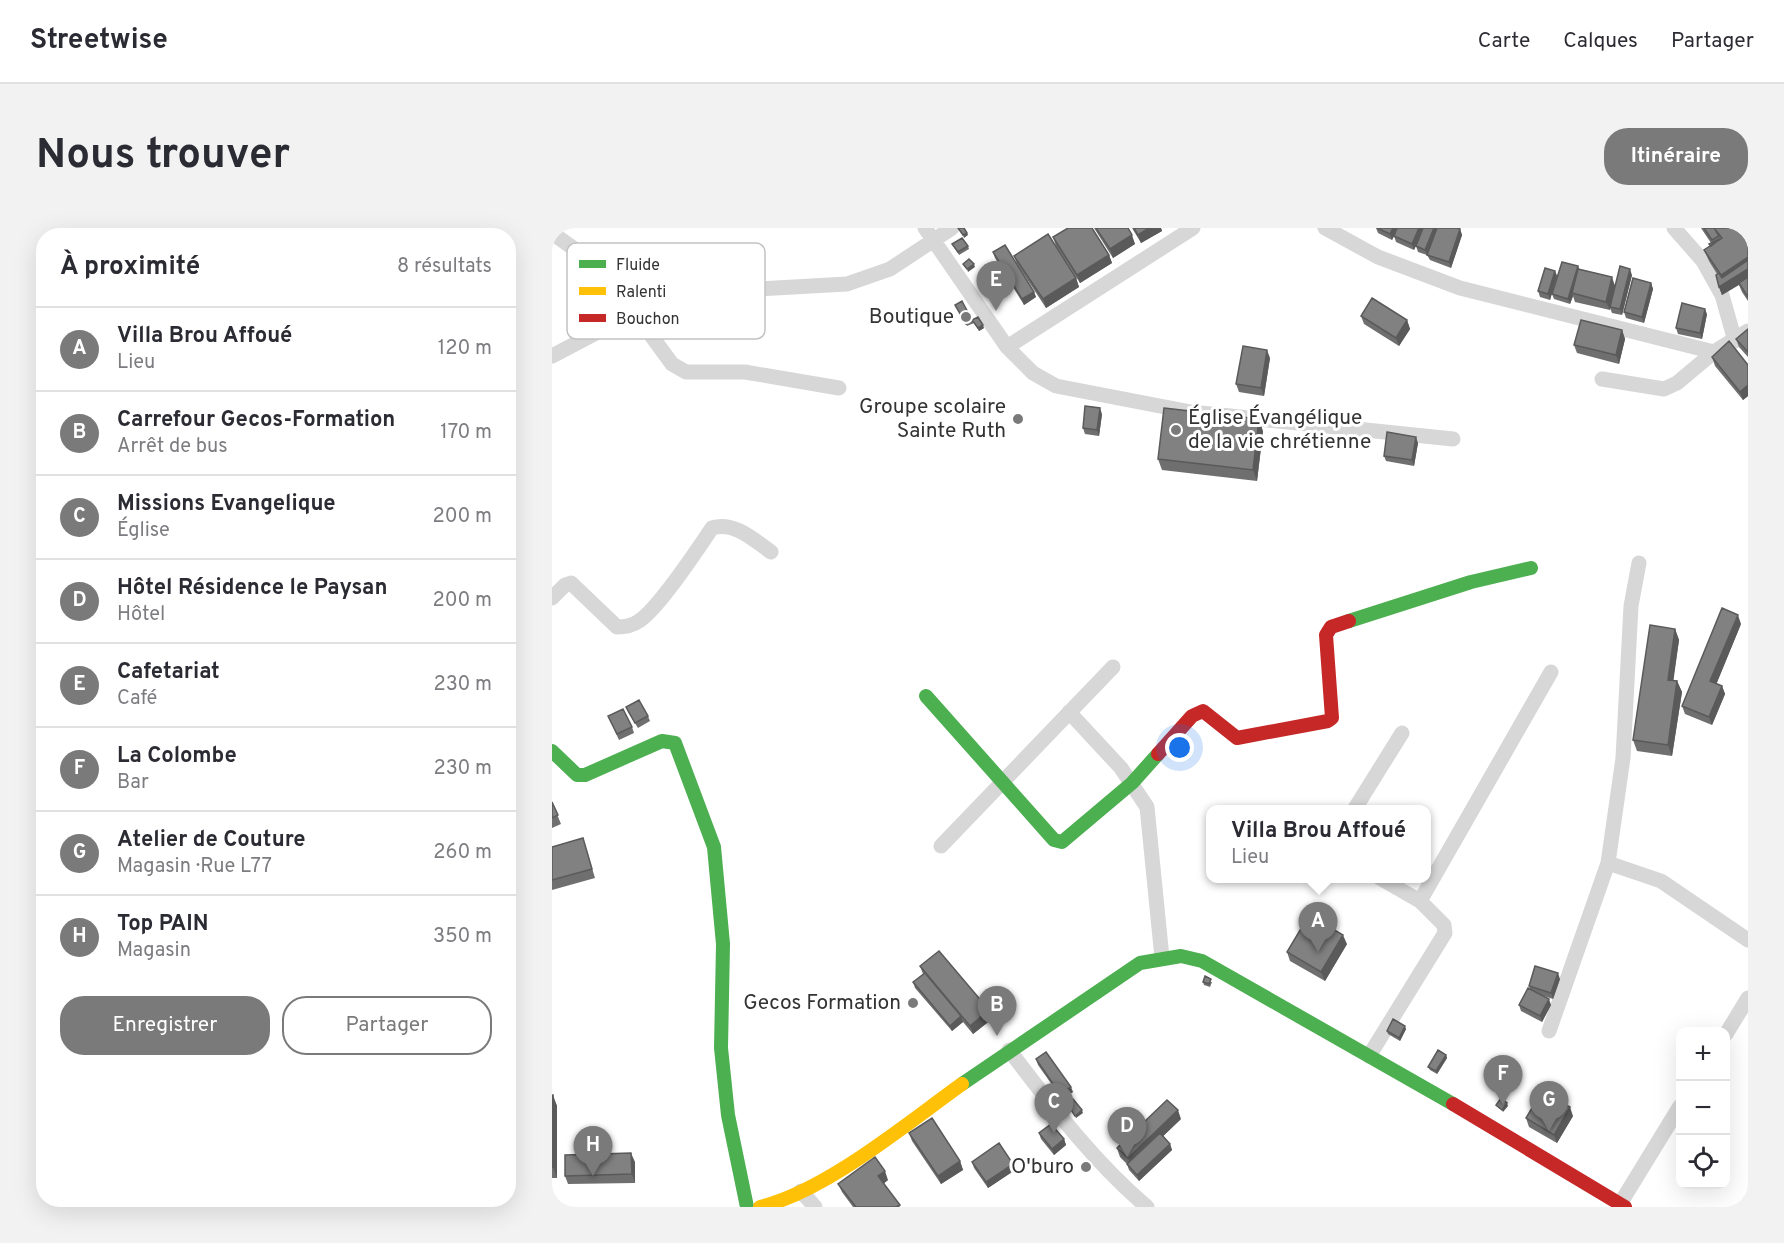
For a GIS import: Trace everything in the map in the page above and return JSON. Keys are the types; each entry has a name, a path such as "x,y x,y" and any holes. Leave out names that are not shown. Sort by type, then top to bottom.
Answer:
{"street":[{"path":"765,288 847,284 890,269 929,233 952,228"},
{"path":"1007,347 1193,228"},
{"path":"1325,228 1378,257 1460,288 1714,352"},
{"path":"1674,228 1703,261 1722,296 1735,341"},
{"path":"552,233 567,244"},
{"path":"929,233 1007,347 1034,373 1056,386 1191,412 1453,439"},
{"path":"1602,379 1664,389 1677,383 1714,352 1748,331"},
{"path":"552,356 584,339"},
{"path":"654,339 672,364 686,372 745,372 839,388"},
{"path":"552,598 565,585 571,583 617,627 628,627 641,620 659,600 712,528 720,525 742,531 771,552"},
{"path":"1549,1032 1608,863 1623,758 1631,606 1639,563"},
{"path":"926,696 1054,840 1062,842 1132,783 1192,716 1203,711 1212,714 1227,733 1236,738 1328,721 1332,718 1326,635 1331,627 1471,582 1531,568"},
{"path":"941,846 1113,667"},
{"path":"1431,882 1551,672"},
{"path":"1069,712 1121,768 1149,812 1162,958"},
{"path":"1357,805 1402,733"},
{"path":"552,751 577,776 585,776 662,741 675,743 714,847 723,944 721,1048 728,1115 747,1207"},
{"path":"1608,863 1661,881 1748,940"},
{"path":"1369,1056 1445,933 1444,925 1420,901 1387,883"},
{"path":"1420,901 1430,883"},
{"path":"760,1207 801,1191 861,1156 1008,1050 1140,963 1181,956 1202,961 1622,1205 1676,1113"},
{"path":"1729,1027 1748,998"},
{"path":"1008,1050 1085,1148 1120,1184 1147,1207"},
{"path":"801,1191 815,1207"}],"building":[{"path":"958,228 964,228 967,233 963,235"},
{"path":"1068,228 1092,228 1109,255 1077,275 1053,237"},
{"path":"1096,228 1128,228 1132,235 1110,249"},
{"path":"1134,228 1149,228 1138,235"},
{"path":"1377,228 1393,228 1390,234"},
{"path":"1397,228 1419,228 1412,244 1394,236"},
{"path":"1423,228 1434,228 1425,250 1416,246"},
{"path":"1437,228 1460,229 1449,262 1427,255"},
{"path":"1704,228 1714,228 1719,236 1712,240"},
{"path":"1714,228 1748,228 1748,257 1721,275 1704,250 1722,238"},
{"path":"1048,234 1076,278 1043,299 1014,256"},
{"path":"962,238 968,246 958,252 952,244"},
{"path":"1005,245 1034,292 1022,299 993,252"},
{"path":"969,259 974,264 967,269 963,264"},
{"path":"1748,260 1748,269 1719,287 1716,275 1719,273 1722,278"},
{"path":"1562,262 1578,266 1568,299 1552,294"},
{"path":"1620,266 1630,269 1620,309 1610,307"},
{"path":"1545,268 1555,271 1548,294 1538,291"},
{"path":"1578,269 1612,277 1606,302 1572,293"},
{"path":"1748,277 1748,297 1739,283"},
{"path":"1633,278 1651,283 1642,317 1624,312"},
{"path":"1372,298 1407,320 1396,338 1361,316"},
{"path":"962,301 972,320 966,324 955,305"},
{"path":"1682,303 1705,309 1700,333 1676,328"},
{"path":"978,317 983,325 978,328 972,320"},
{"path":"1581,320 1622,330 1616,355 1574,345"},
{"path":"1748,329 1748,352 1736,339"},
{"path":"1729,341 1748,365 1748,385 1740,392 1712,357"},
{"path":"1243,346 1267,350 1261,388 1236,384"},
{"path":"1085,406 1100,408 1097,430 1083,428"},
{"path":"1164,408 1259,419 1253,470 1158,459"},
{"path":"1387,432 1416,437 1412,460 1384,456"},
{"path":"1722,608 1738,615 1710,681 1722,686 1709,717 1682,706"},
{"path":"1650,625 1675,629 1668,680 1677,681 1668,745 1633,740"},
{"path":"639,700 648,716 635,723 626,707"},
{"path":"623,709 632,727 617,734 608,716"},
{"path":"552,802 558,815 552,818"},
{"path":"583,838 592,869 552,880 552,847"},
{"path":"1309,915 1343,935 1321,972 1287,952"},
{"path":"939,951 989,1010 970,1026 920,966"},
{"path":"1535,966 1558,973 1551,993 1529,986"},
{"path":"925,973 961,1016 950,1026 913,982"},
{"path":"1205,976 1211,979 1209,984 1203,982"},
{"path":"1528,988 1549,999 1540,1016 1519,1005"},
{"path":"1393,1019 1405,1026 1399,1038 1387,1031"},
{"path":"1438,1050 1446,1055 1436,1071 1428,1067"},
{"path":"1046,1052 1071,1087 1060,1094 1036,1059"},
{"path":"1542,1091 1570,1107 1554,1135 1526,1118"},
{"path":"553,1095 553,1167 552,1167"},
{"path":"1501,1098 1507,1103 1502,1110 1496,1105"},
{"path":"1073,1099 1082,1110 1075,1116 1067,1104"},
{"path":"1167,1100 1178,1110 1128,1158 1117,1148"},
{"path":"932,1118 960,1161 938,1176 909,1133"},
{"path":"1051,1124 1064,1139 1052,1149 1039,1133"},
{"path":"1160,1133 1170,1144 1137,1175 1127,1164"},
{"path":"999,1143 1013,1164 986,1182 972,1162"},
{"path":"631,1153 632,1174 565,1176 565,1155"},
{"path":"875,1157 885,1171 878,1176 900,1205 896,1207 856,1207 838,1184"}],"traffic: fast":[{"path":"1349,621 1471,582 1531,568"},
{"path":"926,696 1054,840 1062,842 1132,783 1158,754"},
{"path":"552,751 577,775 585,775 662,741 675,743 714,847 723,944 721,1048 728,1115 747,1207"},
{"path":"962,1084 1140,963 1181,956 1202,961 1453,1104"}],"traffic: slow":[{"path":"760,1207 812,1187 838,1172 962,1084"}],"traffic: jam":[{"path":"1158,754 1192,716 1203,711 1237,738 1328,721 1332,718 1326,635 1331,627 1349,621"},
{"path":"1453,1104 1625,1207"}],"place":[{"name":"Cafetariat","path":"996,311"},
{"name":"Boutique","path":"966,317"},
{"name":"Groupe scolaire Sainte Ruth","path":"1018,419"},
{"name":"Église Évangélique de la vie chrétienne","path":"1176,430"},
{"name":"Villa Brou Affoué","path":"1318,952"},
{"name":"Gecos Formation","path":"913,1003"},
{"name":"Carrefour Gecos-Formation","path":"997,1036"},
{"name":"La Colombe","path":"1503,1105"},
{"name":"Atelier de Couture","path":"1549,1131"},
{"name":"Missions Evangelique","path":"1054,1133"},
{"name":"Hôtel Résidence le Paysan","path":"1127,1157"},
{"name":"O'buro","path":"1086,1167"},
{"name":"Top PAIN","path":"593,1176"}]}
